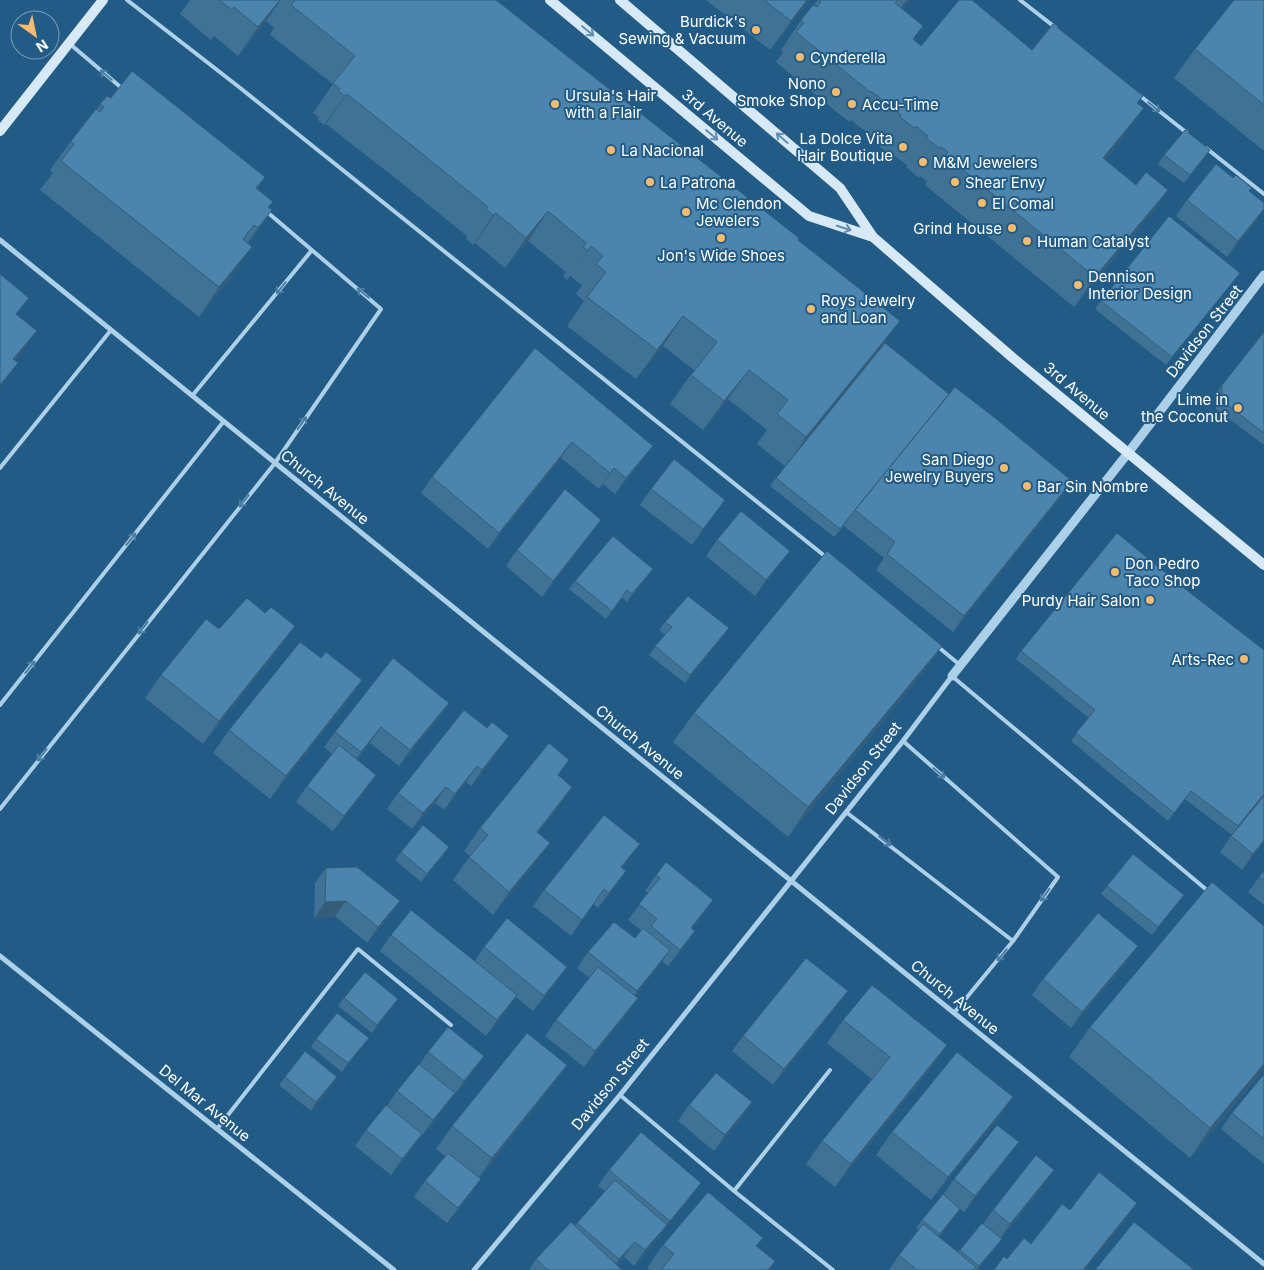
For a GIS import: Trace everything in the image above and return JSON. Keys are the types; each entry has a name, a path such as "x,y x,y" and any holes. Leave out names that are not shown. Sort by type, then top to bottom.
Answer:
{"main road":[{"path":"0,131 103,0"},
{"name":"3rd Avenue","path":"550,0 809,216 873,237"},
{"name":"3rd Avenue","path":"620,0 840,188 873,237 1013,358 1264,565"}],"street":[{"name":"Church Avenue","path":"0,240 1264,1264"},
{"name":"Davidson Street","path":"474,1270 620,1095 791,882 1128,453 1264,276"},
{"name":"Del Mar Avenue","path":"0,956 394,1270"}],"lane":[{"path":"127,0 829,559"},
{"path":"1020,0 1058,30"},
{"path":"69,44 125,91"},
{"path":"1134,91 1188,134"},
{"path":"1203,146 1264,194"},
{"path":"0,809 275,463 381,309 260,206"},
{"path":"192,396 312,250"},
{"path":"0,468 112,330"},
{"path":"0,705 224,421"},
{"path":"933,642 960,665"},
{"path":"952,676 1209,892"},
{"path":"902,740 1058,877 1013,941 954,1013"},
{"path":"846,812 1013,941"},
{"path":"217,1129 358,949 451,1024"},
{"path":"734,1191 830,1070"},
{"path":"620,1095 734,1191 833,1270"}],"building":[{"path":"219,0 280,0 258,27 234,7 232,10"},
{"path":"295,0 496,0 799,238 798,240 900,321 806,437 777,414 788,400 749,370 724,401 691,375 717,342 683,316 657,350 587,297 606,272 596,264 603,256 591,246 588,251 583,247 586,243 548,211 526,238 496,213 493,215 486,209 488,207 347,94 345,96 338,91 340,89 333,83 355,56 291,5"},
{"path":"764,0 807,0 791,21"},
{"path":"819,0 898,0 895,3 923,26 913,39 921,46 959,0 972,0 1032,50 1053,24 1143,96 1137,103 1144,108 1103,158 1136,185 1146,172 1168,190 1095,277 946,156 948,152 926,138 928,136 916,126 914,128 900,117 901,115 796,32 804,23 801,20 813,5 817,7 821,2"},
{"path":"1234,0 1264,0 1264,105 1195,49"},
{"path":"132,71 265,177 256,188 273,202 268,207 272,210 258,228 254,225 243,239 252,247 219,287 61,161 74,144 71,141 96,109 100,112 104,107 100,104 107,96 111,98"},
{"path":"1185,130 1210,150 1190,175 1164,155"},
{"path":"1216,164 1233,178 1236,175 1252,188 1249,191 1264,203 1264,209 1238,241 1187,200"},
{"path":"1169,216 1240,273 1172,357 1101,301"},
{"path":"0,274 29,298 16,314 37,331 13,359 18,363 0,385"},
{"path":"1264,332 1264,433 1222,401 1222,385"},
{"path":"885,343 949,394 840,529 776,478"},
{"path":"535,348 653,446 626,478 614,468 610,473 572,442 499,533 432,477"},
{"path":"955,387 1072,481 964,616 887,554 895,542 855,510"},
{"path":"674,459 725,500 703,529 651,489"},
{"path":"565,489 601,520 553,581 517,550"},
{"path":"741,511 790,551 766,580 717,540"},
{"path":"1117,533 1264,650 1264,794 1238,826 1191,791 1174,813 1076,733 1095,710 1021,651"},
{"path":"613,536 653,569 632,594 627,590 612,611 575,581"},
{"path":"827,551 942,646 808,807 694,713"},
{"path":"688,596 729,628 690,675 655,646 672,627 665,622"},
{"path":"247,598 265,613 271,607 295,626 219,721 161,675 206,619 219,629"},
{"path":"300,642 321,658 326,652 362,680 286,776 229,730"},
{"path":"393,658 449,703 410,750 381,727 361,752 335,732"},
{"path":"464,710 487,728 492,722 509,736 482,770 477,766 455,794 446,787 423,813 398,793"},
{"path":"549,743 569,760 558,775 572,787 537,832 550,843 509,892 469,857 488,835 480,828"},
{"path":"339,745 376,775 344,816 307,786"},
{"path":"1264,796 1264,840 1253,854 1231,836"},
{"path":"604,815 640,844 621,867 626,871 609,893 604,889 582,920 544,890"},
{"path":"423,825 449,847 427,874 401,852"},
{"path":"1133,854 1184,895 1158,927 1107,886"},
{"path":"666,862 713,900 691,928 695,931 680,950 651,926 657,919 639,904 660,878 656,875"},
{"path":"357,867 400,901 378,927 346,901 325,902 326,868"},
{"path":"1264,871 1264,880 1259,877"},
{"path":"1212,882 1264,926 1264,1064 1210,1128 1090,1027"},
{"path":"411,910 517,995 497,1020 391,935"},
{"path":"1098,913 1138,946 1082,1012 1043,979"},
{"path":"507,918 567,967 544,996 484,947"},
{"path":"614,922 635,938 643,928 670,950 637,991 588,952"},
{"path":"806,958 848,991 784,1069 743,1036"},
{"path":"598,967 638,998 595,1051 556,1020"},
{"path":"365,972 398,999 377,1025 344,998"},
{"path":"872,985 947,1045 851,1164 822,1141 890,1057 843,1020"},
{"path":"337,1013 369,1038 348,1063 316,1039"},
{"path":"448,1027 484,1056 464,1081 428,1052"},
{"path":"527,1033 567,1065 492,1158 452,1126"},
{"path":"305,1051 337,1077 316,1102 285,1077"},
{"path":"957,1052 1013,1097 948,1177 892,1132"},
{"path":"419,1064 455,1093 433,1120 397,1091"},
{"path":"716,1073 752,1102 725,1135 689,1105"},
{"path":"1264,1074 1264,1139 1232,1113"},
{"path":"386,1105 422,1134 402,1159 366,1130"},
{"path":"997,1125 1019,1142 975,1196 954,1179"},
{"path":"641,1132 701,1183 670,1221 609,1170"},
{"path":"448,1153 481,1179 458,1208 425,1181"},
{"path":"1036,1155 1054,1170 1010,1224 993,1210"},
{"path":"1099,1172 1137,1203 1083,1270 994,1270 1004,1256 1007,1259 1024,1238 1031,1244 1062,1204 1070,1210"},
{"path":"615,1180 667,1225 645,1250 635,1242 619,1259 577,1223"},
{"path":"708,1192 763,1238 756,1246 775,1261 768,1270 661,1270 674,1254 663,1245"},
{"path":"943,1194 960,1209 940,1234 922,1220"},
{"path":"571,1222 622,1270 548,1270 536,1259"},
{"path":"1134,1222 1194,1270 1095,1270"},
{"path":"982,1223 1002,1239 979,1266 960,1250"},
{"path":"923,1224 976,1267 974,1270 917,1270 899,1255"}],"place":[{"name":"Burdick's Sewing & Vacuum","path":"756,30"},
{"name":"Cynderella","path":"800,57"},
{"name":"Nono Smoke Shop","path":"836,92"},
{"name":"Ursula's Hair with a Flair","path":"555,104"},
{"name":"Accu-Time","path":"852,104"},
{"name":"La Dolce Vita Hair Boutique","path":"903,147"},
{"name":"La Nacional","path":"611,150"},
{"name":"M&M Jewelers","path":"923,162"},
{"name":"La Patrona","path":"650,182"},
{"name":"Shear Envy","path":"955,182"},
{"name":"El Comal","path":"982,203"},
{"name":"Mc Clendon Jewelers","path":"686,212"},
{"name":"Grind House","path":"1012,228"},
{"name":"Jon's Wide Shoes","path":"721,238"},
{"name":"Human Catalyst","path":"1027,241"},
{"name":"Dennison Interior Design","path":"1078,285"},
{"name":"Roys Jewelry and Loan","path":"811,309"},
{"name":"Lime in the Coconut","path":"1238,408"},
{"name":"San Diego Jewelry Buyers","path":"1004,468"},
{"name":"Bar Sin Nombre","path":"1027,486"},
{"name":"Don Pedro Taco Shop","path":"1115,572"},
{"name":"Purdy Hair Salon","path":"1150,600"},
{"name":"Arts-Rec","path":"1244,659"}]}
